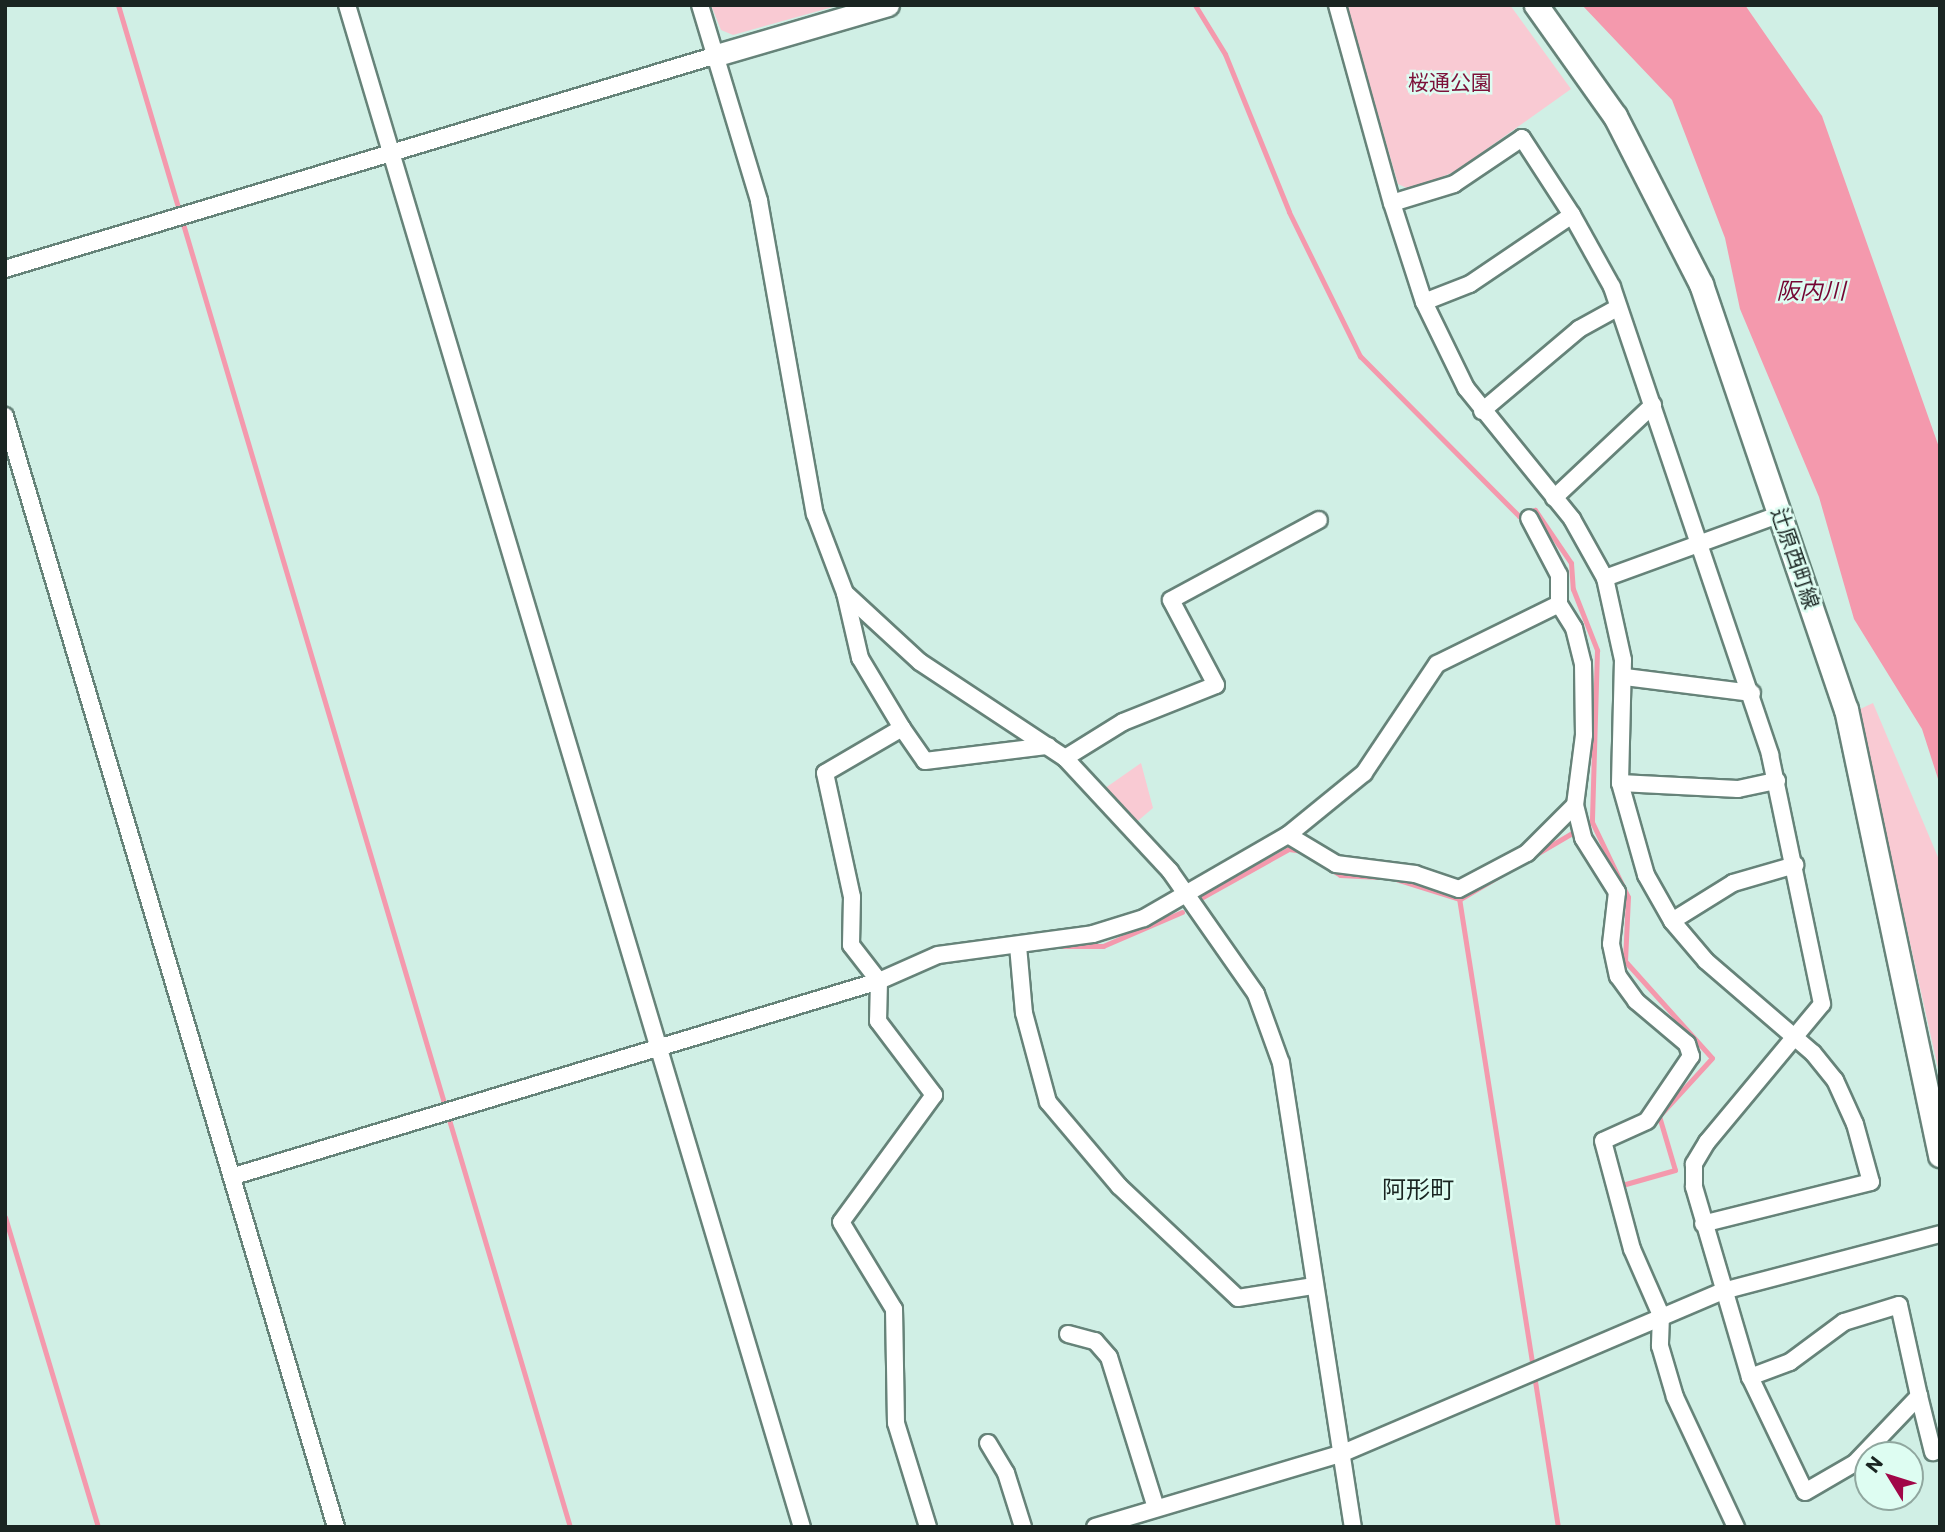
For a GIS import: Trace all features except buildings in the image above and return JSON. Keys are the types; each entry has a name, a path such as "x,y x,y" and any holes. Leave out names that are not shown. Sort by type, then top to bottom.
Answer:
{"main road":[{"name":"辻原西町線","path":"1536,5 1615,116 1682,240 1782,514 1846,709 1940,1155"}],"street":[{"path":"347,5 802,1527"},
{"path":"700,5 759,201 815,513 845,593 860,658 925,761 1048,746"},
{"path":"5,269 888,5"},
{"path":"1337,5 1392,203 1424,302 1482,411 1554,498 1605,578 1625,677 1620,783 1632,840 1672,921 1706,961 1796,1038 1848,1105 1871,1182 1703,1224"},
{"path":"1392,203 1454,184 1522,138 1572,215 1617,308 1752,694 1777,781 1822,996 1818,1012 1694,1164 1703,1224 1750,1377 1805,1492 1855,1463 1919,1396"},
{"path":"1424,302 1470,284 1572,215"},
{"path":"1482,411 1579,329 1617,308"},
{"path":"1554,498 1653,405"},
{"path":"5,416 234,1176 336,1527"},
{"path":"1605,578 1782,514"},
{"path":"1529,518 1559,575 1559,604 1574,628 1583,664 1584,735 1577,812 1583,838 1618,892 1611,944 1618,976 1636,1002 1687,1044 1690,1056 1647,1121 1602,1141 1632,1250 1661,1315 1660,1346 1675,1397 1736,1527"},
{"path":"1066,758 1123,722 1216,685 1171,600 1319,520"},
{"path":"845,593 920,662 1066,758 1186,891 1256,994 1281,1063 1353,1527"},
{"path":"234,1176 879,981 938,956 1018,946 1131,922 1289,835 1364,773 1437,664 1559,604"},
{"path":"1625,677 1752,694"},
{"path":"902,728 825,773 852,897 850,945 879,981 877,1021 934,1095 841,1222 894,1310 896,1423 928,1527"},
{"path":"1620,783 1738,789 1777,781"},
{"path":"1289,835 1336,864 1415,874 1459,889 1527,853 1577,812"},
{"path":"1672,921 1733,883 1796,865"},
{"path":"1018,946 1024,1013 1048,1102 1119,1186 1238,1297 1314,1286"},
{"path":"1095,1527 1343,1453 1661,1315 1723,1291 1940,1234"},
{"path":"1750,1377 1790,1362 1844,1322 1899,1305 1933,1452"},
{"path":"1068,1334 1095,1341 1108,1357 1156,1508"},
{"path":"988,1443 1006,1473 1023,1527"}],"green space":[{"path":"711,5 840,5 733,35 721,30"},
{"name":"桜通公園","path":"1346,5 1510,5 1571,89 1456,171 1411,190 1398,184"},
{"path":"1873,703 1940,862 1940,1077 1858,710"},
{"path":"1141,763 1153,808 1133,825 1101,791"}],"water":[{"name":"阪内川","path":"1582,5 1745,5 1822,116 1940,450 1940,785 1922,729 1854,619 1819,497 1740,309 1725,238 1672,100"}],"waterway":[{"path":"118,5 570,1527"},
{"path":"1195,5 1225,54 1289,212 1360,356 1519,516 1535,510 1571,563 1573,589 1597,650 1592,822 1628,897 1625,961 1712,1058 1659,1116 1675,1170 1622,1185"},
{"path":"1396,879 1460,899 1577,830"},
{"path":"1199,899 1289,849 1303,851"},
{"path":"1317,861 1340,875 1380,877"},
{"path":"1459,898 1558,1527"},
{"path":"1059,946 1103,946 1182,912"},
{"path":"5,1217 98,1527"}],"district":[{"name":"阿形町","path":"1418,1189"}]}
